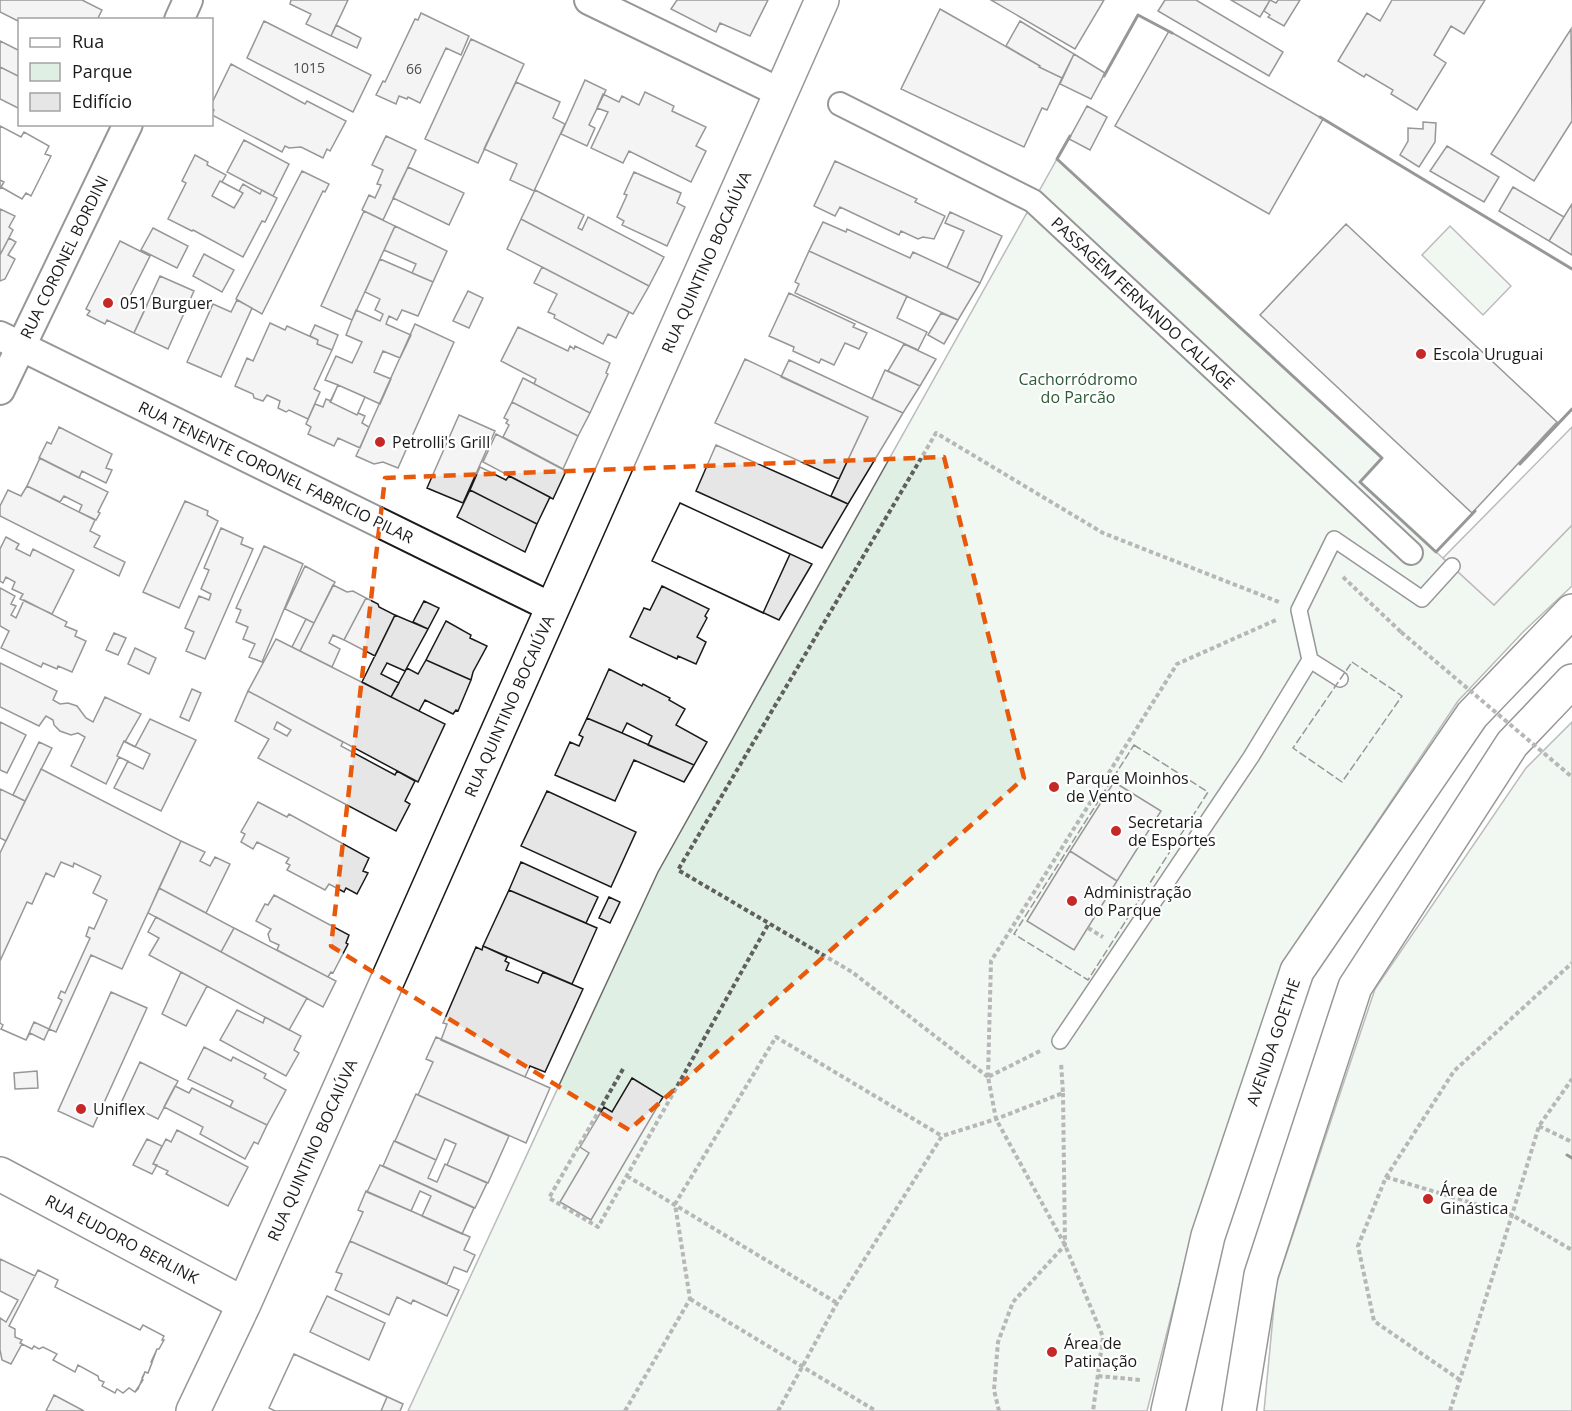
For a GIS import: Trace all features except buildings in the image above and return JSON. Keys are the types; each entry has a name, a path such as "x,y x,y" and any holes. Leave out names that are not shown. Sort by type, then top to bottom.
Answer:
{"street":[{"path":"180,18 188,0"},
{"path":"589,0 781,93"},
{"name":"RUA QUINTINO BOCAIÚVA","path":"196,1410 822,0"},
{"name":"PASSAGEM FERNANDO CALLAGE","path":"840,104 1033,201 1411,553"},
{"name":"RUA CORONEL BORDINI","path":"0,390 10,341 127,126"},
{"name":"RUA TENENTE CORONEL FABRICIO PILAR","path":"10,341 553,608"},
{"name":"AVENIDA GOETHE","path":"1172,1397 1208,1236 1297,971 1472,715 1572,611"},
{"path":"1239,1411 1261,1275 1355,987 1512,744 1572,681"},
{"name":"RUA EUDORO BERLINK","path":"0,1174 244,1304"}],"lane":[{"path":"1060,1041 1251,757 1310,660 1299,610 1334,539 1422,599 1452,566"},
{"path":"1310,660 1340,679"}],"path":[{"path":"988,1077 852,972 678,870 936,433 1103,533 1299,610"},
{"path":"1323,559 1401,632 1572,777"},
{"path":"1093,1411 1103,1336 1065,1245 996,1119 988,1077 991,961 1177,663 1299,610"},
{"path":"623,1069 549,1198 598,1227 769,923"},
{"path":"1460,1380 1374,1321 1358,1246 1386,1177 1454,1071 1572,963"},
{"path":"625,1411 690,1299 675,1204 776,1037 942,1136"},
{"path":"988,1077 1060,1041 1065,1245 1013,1302 998,1342 994,1390 999,1411"},
{"path":"1450,1411 1539,1126 1572,1079"},
{"path":"778,1411 837,1303 942,1136 996,1119 1063,1093"},
{"path":"1539,1126 1572,1142"},
{"path":"627,1176 837,1303"},
{"path":"1386,1177 1512,1215 1572,1250"},
{"path":"690,1299 876,1411"},
{"path":"1098,1377 1172,1397"}],"highlighted area":[{"path":"944,457 1024,778 629,1130 331,946 385,478"}],"green space":[{"name":"Parque Moinhos de Vento","path":"1057,159 1382,458 1360,482 1494,605 1572,525 1572,586 1523,632 1458,701 1281,966 1191,1238 1147,1411 408,1411 658,872"},
{"path":"1450,226 1511,286 1483,315 1422,255"},
{"path":"1572,722 1572,1411 1264,1411 1276,1285 1375,989 1526,768"}],"shaded area":[{"path":"1572,427 1572,525 1494,605 1443,558"}],"fence":[{"path":"1352,662 1402,696 1342,782 1293,748 1352,662"},
{"path":"1134,745 1208,792 1088,980 1014,934 1134,745"}],"wall":[{"path":"1104,76 1138,15 1172,33"},
{"path":"1320,117 1572,269"},
{"path":"1070,136 1057,159 1382,458 1360,482 1436,552 1475,511"},
{"path":"1520,464 1572,409"},
{"path":"1567,1155 1572,1158"}],"place":[{"name":"051 Burguer","path":"108,303"},
{"name":"Escola Uruguai","path":"1421,354"},
{"name":"Petrolli's Grill","path":"380,442"},
{"name":"Parque Moinhos de Vento","path":"1054,787"},
{"name":"Secretaria de Esportes","path":"1116,831"},
{"name":"Administração do Parque","path":"1072,901"},
{"name":"Uniflex","path":"81,1109"},
{"name":"Área de Ginástica","path":"1428,1199"},
{"name":"Área de Patinação","path":"1052,1352"}],"park label":[{"name":"Cachorródromo do Parcão","path":"1078,388"}]}
